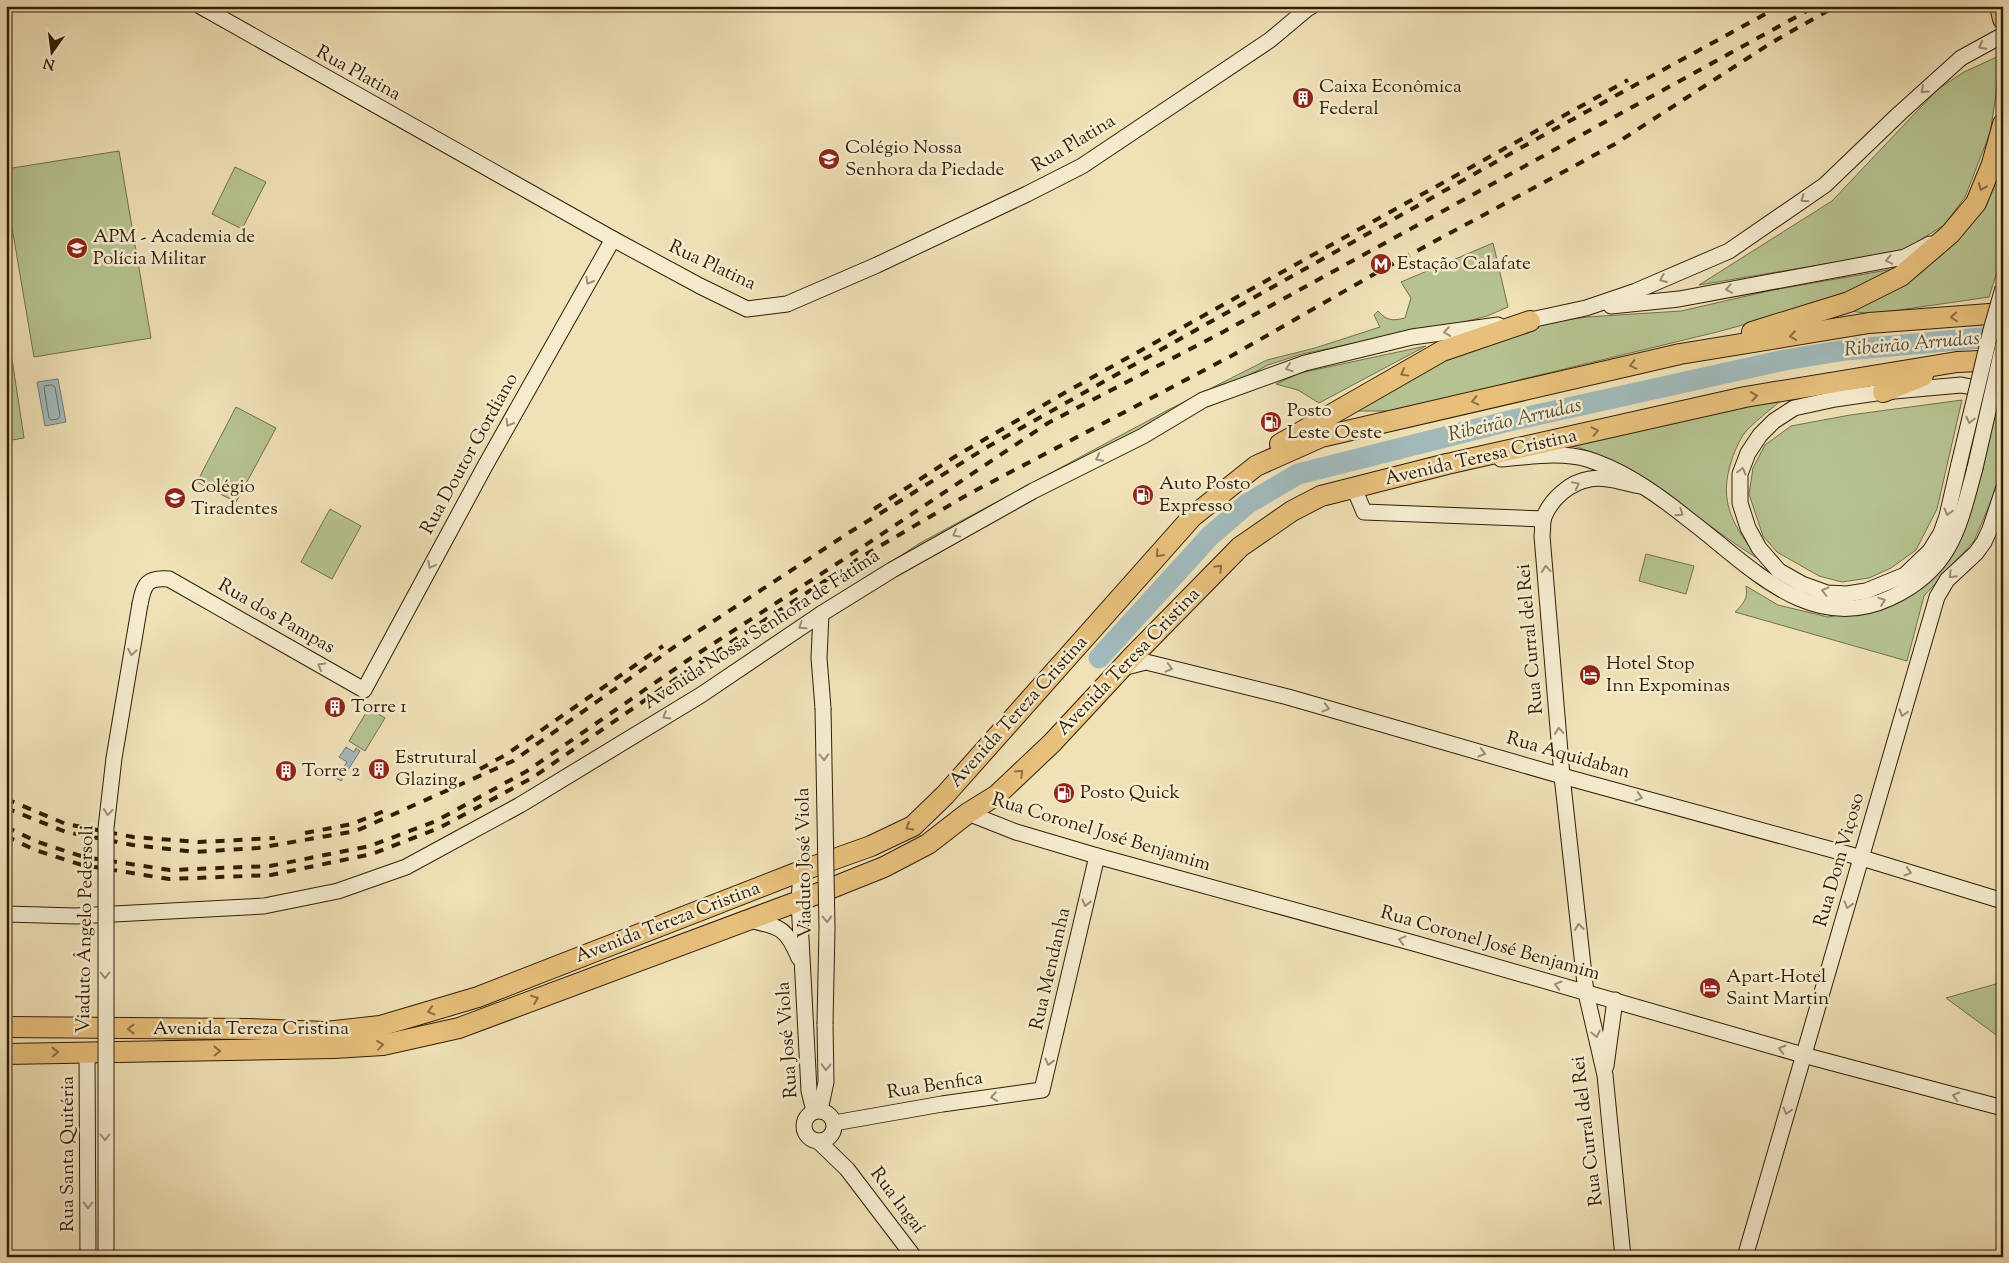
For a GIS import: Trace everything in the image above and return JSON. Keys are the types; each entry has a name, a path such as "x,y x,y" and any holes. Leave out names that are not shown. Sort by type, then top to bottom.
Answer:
{"highway":[{"path":"2000,6 2003,20"},
{"path":"1680,354 1849,302 1901,276 1950,234 1976,203 1992,164 2003,124"},
{"path":"1256,466 1321,437 1680,354 1869,323 2003,313"},
{"path":"1256,466 1284,441 1442,351 1530,321"},
{"name":"Avenida Teresa Cristina","path":"1052,742 1240,547 1292,511 1321,496 1447,464 1745,397 1957,362 2003,360"},
{"path":"1883,392 1957,362"},
{"path":"1321,419 1408,416"},
{"name":"Avenida Tereza Cristina","path":"6,1027 247,1029 326,1032 380,1026 478,997 801,871 871,846 913,826 945,795 1192,517 1256,466"},
{"name":"Avenida Tereza Cristina","path":"6,1054 87,1051 204,1052 334,1048 383,1045 459,1028 749,920 884,867 928,844 968,813 997,795 1052,742"}],"street":[{"name":"Rua Platina","path":"200,6 613,239 747,309 787,304 877,265 1082,166 1270,40 1312,6"},
{"path":"1586,308 1636,291 1729,251 1825,185 1960,58 2003,35"},
{"path":"1586,308 1679,299 1905,257 1950,234"},
{"name":"Rua Doutor Gordiano","path":"364,690 485,466 613,239"},
{"path":"2003,288 1991,330 1959,464 1947,516 1941,533 1930,551 1905,575 1866,591 1847,594 1827,593 1802,584 1779,571 1759,548 1748,528 1740,503 1740,474 1748,453 1760,435 1774,421 1794,408 1835,399 1883,392 1961,385 2003,393"},
{"name":"Avenida Nossa Senhora de Fátima","path":"6,914 76,916 264,906 338,891 406,867 553,785 701,694 820,614 892,570 1033,491 1143,436 1203,400 1305,363 1412,337 1530,321 1586,308"},
{"path":"1447,464 1568,455 1588,460 1616,472 1688,518 1755,573 1785,593 1816,605 1840,608 1865,606 1886,600 1908,590 1925,578 1953,543 1961,522 1975,468 2003,346"},
{"name":"Rua Curral del Rei","path":"1623,1257 1605,1075 1586,993 1562,776 1542,536 1544,519 1551,504 1574,484 1591,479 1609,480 1640,486"},
{"path":"1354,488 1364,512 1544,519"},
{"name":"Rua Dom Viçoso","path":"1745,1257 1937,597 1947,580 1976,553 1984,542 2003,490"},
{"name":"Rua dos Pampas","path":"140,604 143,590 151,580 159,578 169,579 364,690"},
{"name":"Viaduto Ângelo Pedersoli","path":"106,1257 106,828 114,758 140,604"},
{"name":"Viaduto José Viola","path":"817,1111 826,1082 827,928 823,708 819,658 820,614"},
{"name":"Rua Aquidaban","path":"1122,668 1146,662 1266,692 1862,858 2003,902"},
{"name":"Rua Coronel José Benjamim","path":"968,813 1016,832 1097,856 1417,944 1803,1055 2003,1108"},
{"name":"Rua Mendanha","path":"1042,1090 1097,856"},
{"name":"Rua José Viola","path":"801,871 799,901 809,1091 817,1111"},
{"name":"Rua José Viola","path":"749,920 777,926 785,932 792,942 803,966"},
{"path":"1605,1075 1615,1000"},
{"name":"Rua Santa Quitéria","path":"87,1051 88,1257"},
{"name":"Rua Benfica","path":"833,1128 942,1104 1042,1090"},
{"path":"817,1111 828,1114 833,1128 829,1138 818,1141 808,1137 804,1127 806,1117 817,1111"},
{"name":"Rua Ingaí","path":"833,1128 847,1169"},
{"name":"Rua Ingaí","path":"818,1141 847,1169 914,1257"}],"green space":[{"path":"1999,56 1996,95 1990,133 1965,197 1944,225 1903,251 1699,285 1832,201 1938,89 1964,72"},
{"path":"119,151 151,338 34,357 6,192 6,169"},
{"path":"2003,153 2003,253 1989,297 1872,314 1850,311 1901,287 1956,237"},
{"path":"235,167 266,182 242,229 212,214"},
{"path":"1493,243 1508,307 1487,316 1438,329 1394,335 1302,354 1268,365 1130,437 798,623 920,543 1168,410 1267,360 1315,348 1380,327 1374,315 1378,311 1384,317 1390,319 1405,318 1411,298 1401,282"},
{"path":"1899,268 1846,297 1717,332 1523,379 1408,411 1350,411 1443,356 1530,325 1587,317 1681,311 1773,290"},
{"path":"1426,346 1319,403 1298,390 1276,384 1300,373"},
{"path":"12,359 24,438 6,441 6,360"},
{"path":"1996,398 2003,405 2003,464 1995,492 1974,541 1924,596 1907,661 1735,612 1745,600 1746,586 1778,605 1828,617 1869,610 1946,552"},
{"path":"1783,399 1745,432 1732,459 1726,489 1727,502 1736,525 1760,560 1648,482 1600,456 1574,446 1575,442"},
{"path":"1962,400 1937,509 1916,550 1891,568 1869,578 1842,582 1819,576 1777,552 1763,536 1749,494 1753,468 1765,445 1791,426 1850,415"},
{"path":"236,407 276,428 236,502 197,482"},
{"path":"330,509 361,526 332,579 301,562"},
{"path":"1646,554 1694,566 1686,594 1639,581"},
{"path":"369,708 385,718 365,751 349,741"},
{"path":"2003,982 2003,1040 1946,998"}],"water":[{"path":"58,379 66,422 45,426 37,382"},
{"path":"346,747 354,752 356,748 360,751 341,781 336,778 347,762 339,757"}],"waterway":[{"name":"Ribeirão Arrudas","path":"1099,658 1210,536 1247,504 1298,474 1509,421 1785,360 1846,350 2003,336"}],"railway":[{"path":"6,808 66,832 133,845 195,852 258,848 356,831 513,761 677,645 850,532 989,446 1542,136 1780,6"},
{"path":"6,827 38,842 84,857 170,870 270,866 370,846 436,821 527,771 688,660 858,550 1048,423 1223,332 1816,6"},
{"path":"6,836 35,850 82,865 169,879 271,875 372,854 439,828 532,778 693,667 863,556 967,495 1233,355 1376,273 1615,144 1771,43 1836,6"},
{"path":"874,509 956,456 1066,392 1628,80"},
{"path":"480,769 507,754 663,646"},
{"path":"6,799 66,824 133,837 199,842 275,838"},
{"path":"305,833 352,824 384,811"}],"place":[{"name":"Caixa Econômica Federal","path":"1303,98"},
{"name":"Colégio Nossa Senhora da Piedade","path":"829,159"},
{"name":"APM - Academia de Polícia Militar","path":"77,248"},
{"name":"Estação Calafate","path":"1381,264"},
{"name":"Posto Leste Oeste","path":"1271,422"},
{"name":"Auto Posto Expresso","path":"1143,495"},
{"name":"Colégio Tiradentes","path":"175,498"},
{"name":"Hotel Stop Inn Expominas","path":"1590,675"},
{"name":"Torre 1","path":"335,707"},
{"name":"Estrutural Glazing","path":"379,769"},
{"name":"Torre 2","path":"286,771"},
{"name":"Posto Quick","path":"1064,793"},
{"name":"Apart-Hotel Saint Martin","path":"1710,988"}]}
